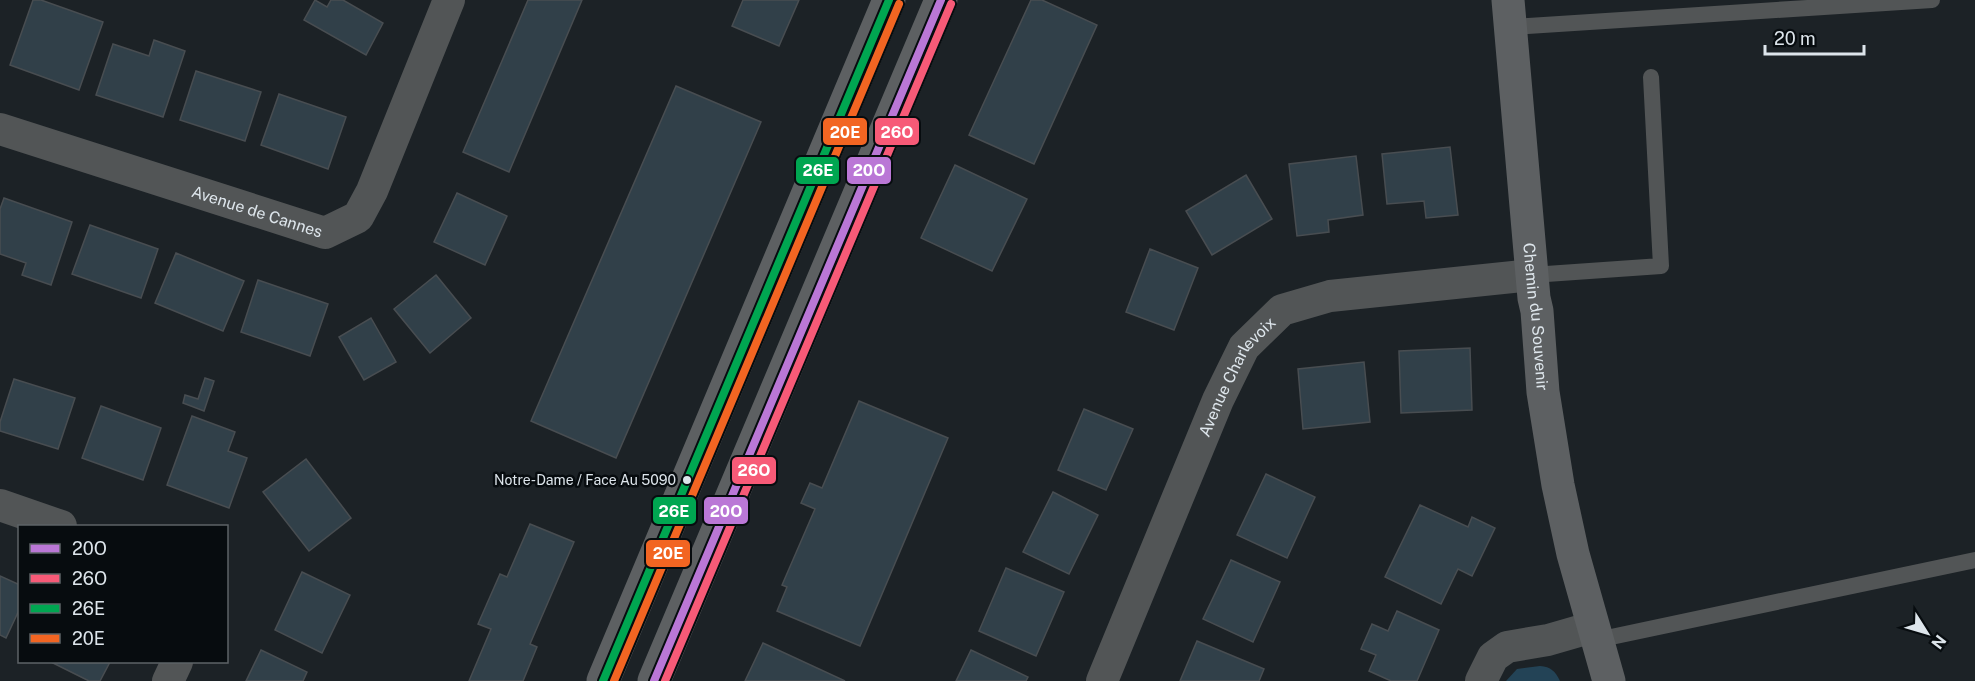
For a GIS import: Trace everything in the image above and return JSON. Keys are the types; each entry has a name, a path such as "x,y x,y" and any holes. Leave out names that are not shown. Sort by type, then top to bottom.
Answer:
{"street":[{"name":"Avenue de Cannes","path":"0,129 325,232 358,217 449,0"},
{"path":"603,681 889,0"},
{"path":"654,681 941,0"},
{"name":"Chemin du Souvenir","path":"1509,14 1532,275 1550,440 1573,554 1609,681"},
{"name":"Avenue Charlevoix","path":"1102,681 1244,347 1282,310 1330,296 1532,275"},
{"path":"0,505 58,525"},
{"path":"1481,681 1493,657 1507,647 1595,634"},
{"path":"168,681 177,663"}],"lane":[{"path":"1509,14 1932,0"},
{"path":"1532,275 1660,266 1651,77"},
{"path":"1595,634 1975,560"}],"shaded area":[{"path":"1540,666 1552,670 1560,681 1506,681 1517,669"}],"building":[{"path":"33,0 41,0 103,22 79,90 10,65"},
{"path":"315,0 327,7 331,0 343,0 383,23 366,55 304,20"},
{"path":"528,0 582,0 509,172 463,152"},
{"path":"743,0 799,0 779,46 732,26"},
{"path":"1031,0 1042,0 1097,25 1034,164 969,135"},
{"path":"154,40 185,51 163,117 96,95 113,44 149,56"},
{"path":"196,71 261,92 245,141 180,120"},
{"path":"676,86 761,122 616,458 531,421"},
{"path":"279,94 346,117 328,169 261,145"},
{"path":"1450,147 1458,215 1426,218 1424,201 1387,204 1382,154"},
{"path":"1356,156 1363,215 1328,220 1329,232 1297,236 1289,164"},
{"path":"955,165 1027,199 992,271 921,238"},
{"path":"1246,175 1272,219 1212,255 1186,211"},
{"path":"457,193 507,216 485,265 434,242"},
{"path":"4,198 72,222 51,285 22,275 26,263 0,254 0,209"},
{"path":"90,225 158,249 141,298 72,274"},
{"path":"1150,249 1198,268 1174,330 1126,312"},
{"path":"176,253 244,281 223,331 155,303"},
{"path":"436,275 471,318 430,353 394,309"},
{"path":"258,280 328,304 310,356 241,332"},
{"path":"371,318 396,362 364,380 339,337"},
{"path":"1470,348 1472,410 1401,413 1399,351"},
{"path":"1364,362 1370,422 1303,429 1298,369"},
{"path":"205,378 214,381 204,411 183,403 185,395 198,399"},
{"path":"14,379 75,398 58,449 0,431 0,422"},
{"path":"859,401 948,438 860,646 777,611 787,587 782,585 815,509 801,503 810,483 822,488"},
{"path":"101,406 161,428 143,480 82,458"},
{"path":"1084,409 1133,429 1106,490 1058,470"},
{"path":"192,416 235,432 228,451 247,458 229,508 167,485"},
{"path":"306,459 351,518 309,551 263,492"},
{"path":"1266,474 1315,497 1287,558 1237,535"},
{"path":"1053,492 1098,515 1069,574 1023,552"},
{"path":"1420,505 1468,527 1472,517 1495,528 1472,576 1458,569 1441,604 1385,577"},
{"path":"530,524 574,542 530,644 537,647 523,681 469,681 491,629 478,624 500,574 507,577"},
{"path":"1231,560 1280,582 1253,642 1203,619"},
{"path":"1006,568 1064,592 1036,656 979,631"},
{"path":"302,572 350,595 322,653 275,630"},
{"path":"0,576 18,584 18,612 6,638 0,635"},
{"path":"1397,611 1439,630 1417,681 1391,681 1369,671 1376,655 1361,649 1372,624 1388,631"},
{"path":"1197,641 1264,669 1259,681 1180,681"},
{"path":"763,643 845,681 745,681"},
{"path":"261,650 307,672 303,681 246,681"},
{"path":"971,650 1028,677 1026,681 956,681"},
{"path":"53,663 109,663 100,681 89,681"}],"transit line":[{"name":"26E","path":"603,681 889,0"},
{"name":"20O","path":"654,681 941,0"},
{"name":"20E","path":"614,681 899,4"},
{"name":"26O","path":"665,681 951,4"}],"place":[{"name":"Notre-Dame / Face Au 5090","path":"687,480"}]}
